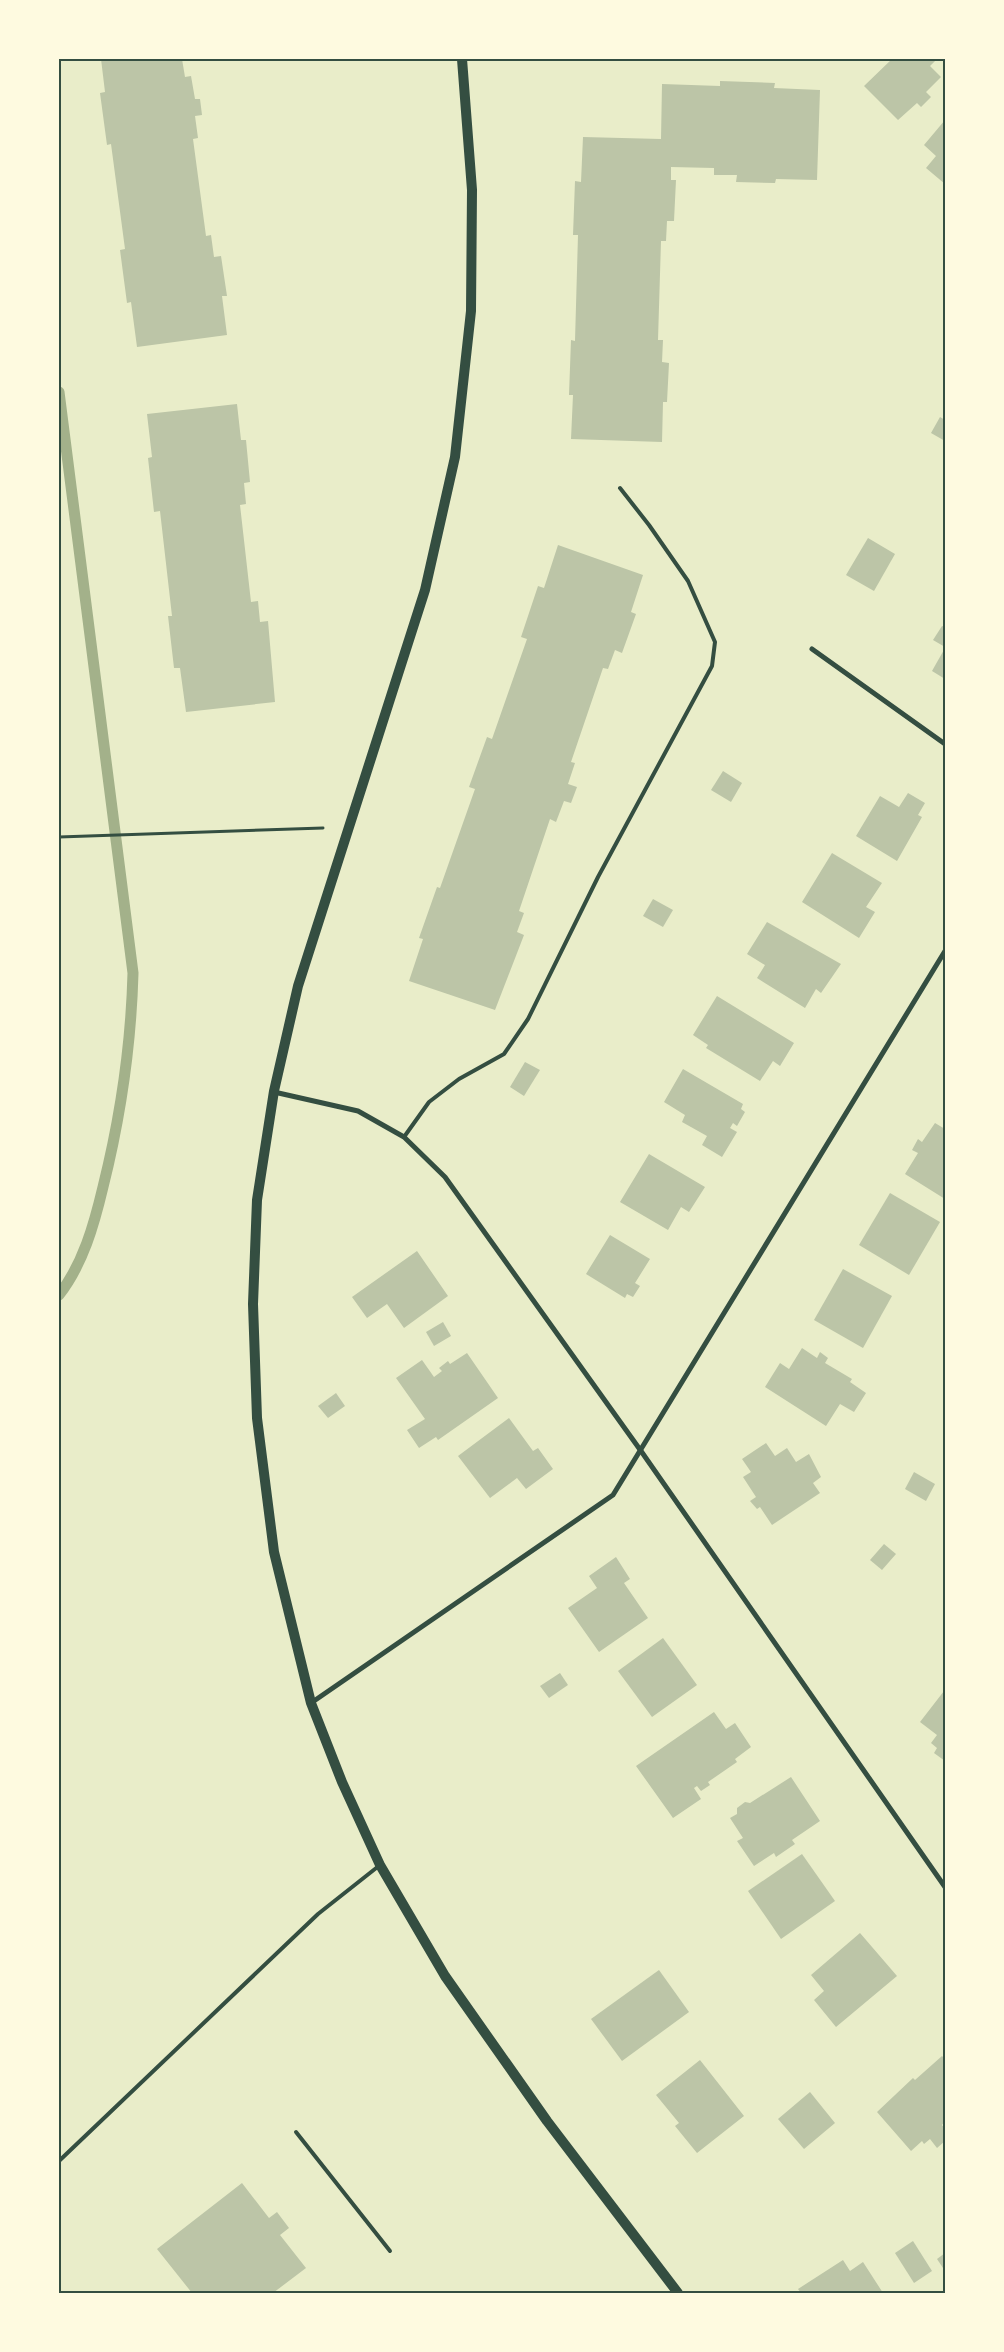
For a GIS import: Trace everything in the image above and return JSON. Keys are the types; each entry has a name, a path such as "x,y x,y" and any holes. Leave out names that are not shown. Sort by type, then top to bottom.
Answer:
{"main road":[{"path":"462,59 472,190 471,311 454,457 426,590 298,986 274,1092 257,1200 253,1304 257,1418 274,1552 311,1703 342,1782 380,1865 445,1976 546,2121 678,2293"}],"street":[{"path":"812,649 945,744"},
{"path":"311,1703 613,1495 945,951"},
{"path":"274,1092 358,1111 404,1137 446,1177 641,1451 945,1887"}],"lane":[{"path":"404,1137 430,1102 459,1079 504,1054 528,1019 598,877 712,666 716,642 688,581 649,525 620,488"},
{"path":"59,2162 318,1914 380,1865"},
{"path":"296,2132 390,2251"}],"path":[{"path":"59,836 350,827"}],"building":[{"path":"101,59 182,59 185,77 191,76 195,99 200,99 202,115 195,116 198,138 193,139 206,236 211,235 214,257 221,256 227,296 222,296 227,335 137,347 131,302 127,303 120,250 125,249 111,144 107,145 100,93 105,92"},
{"path":"892,59 937,59 930,66 941,77 926,92 931,97 921,107 917,103 898,120 864,86"},
{"path":"720,81 775,83 774,88 820,90 817,180 776,179 775,183 736,182 737,175 714,175 714,168 671,167 671,180 676,180 674,221 667,221 666,241 661,241 658,340 663,340 662,362 669,363 667,402 663,402 662,442 571,439 573,395 569,395 571,340 575,341 578,235 573,235 575,181 581,182 583,137 661,139 662,84 720,86"},
{"path":"945,120 945,184 926,168 936,156 924,145"},
{"path":"237,404 241,440 246,440 250,482 244,483 246,504 240,505 251,602 258,601 260,622 268,621 275,702 186,712 180,668 174,668 168,616 172,616 160,511 154,512 148,458 152,457 147,414"},
{"path":"940,417 945,420 945,441 931,433"},
{"path":"868,538 895,554 874,591 846,575"},
{"path":"558,545 643,575 631,612 636,614 622,653 615,650 608,669 603,668 571,762 575,763 568,784 577,787 571,803 564,801 556,822 550,819 519,911 524,913 517,932 524,935 495,1010 409,981 423,939 419,938 437,887 440,888 475,789 469,787 487,737 492,739 527,639 521,637 538,586 544,588"},
{"path":"942,626 945,627 945,647 933,640"},
{"path":"945,648 945,679 932,671"},
{"path":"723,771 742,783 731,802 711,790"},
{"path":"908,793 925,803 918,815 922,817 897,861 856,836 880,796 899,807"},
{"path":"832,853 882,883 866,907 875,912 859,938 802,902"},
{"path":"653,899 673,910 663,927 643,916"},
{"path":"767,922 841,964 821,993 816,989 805,1008 757,978 765,965 747,954"},
{"path":"717,996 794,1043 780,1066 773,1061 760,1081 706,1048 708,1045 693,1035"},
{"path":"525,1062 540,1070 524,1096 510,1087"},
{"path":"683,1069 743,1104 741,1109 745,1112 737,1126 733,1123 730,1128 737,1132 722,1157 702,1145 707,1136 682,1122 685,1115 664,1102"},
{"path":"935,1123 945,1129 945,1199 905,1174 918,1153 912,1150 918,1139 922,1142"},
{"path":"649,1154 705,1187 689,1212 681,1207 668,1230 620,1202"},
{"path":"890,1193 940,1222 909,1275 859,1245"},
{"path":"610,1235 650,1259 635,1283 640,1286 633,1297 627,1294 625,1298 586,1274"},
{"path":"417,1251 448,1296 404,1328 387,1304 367,1318 352,1297"},
{"path":"843,1269 892,1296 863,1348 814,1320"},
{"path":"443,1322 451,1336 434,1346 426,1332"},
{"path":"802,1348 817,1358 820,1352 828,1358 825,1363 852,1379 850,1382 866,1393 854,1412 840,1404 826,1426 765,1387 780,1363 789,1369"},
{"path":"467,1353 498,1398 438,1440 436,1437 419,1448 407,1430 425,1419 396,1378 422,1360 434,1377 442,1371 439,1368 448,1361 450,1364"},
{"path":"336,1393 345,1406 328,1418 318,1406"},
{"path":"509,1418 533,1451 538,1448 553,1469 526,1489 517,1478 490,1498 458,1456"},
{"path":"766,1443 775,1456 787,1448 796,1462 809,1454 821,1477 813,1483 820,1493 772,1525 760,1507 757,1509 750,1501 756,1497 743,1477 751,1472 742,1459"},
{"path":"914,1472 935,1484 926,1501 905,1489"},
{"path":"884,1544 896,1554 882,1570 870,1560"},
{"path":"616,1557 630,1579 624,1583 648,1618 599,1652 568,1608 597,1588 589,1576"},
{"path":"663,1638 697,1685 652,1717 618,1671"},
{"path":"560,1673 568,1685 549,1698 540,1686"},
{"path":"944,1691 945,1761 934,1753 937,1748 931,1743 937,1735 920,1722"},
{"path":"714,1712 726,1729 735,1723 751,1747 735,1759 737,1762 708,1782 710,1785 701,1791 697,1786 694,1788 701,1799 673,1818 636,1766"},
{"path":"791,1777 820,1821 792,1840 795,1844 776,1857 774,1853 754,1866 737,1841 743,1838 730,1818 737,1814 737,1808 745,1802 750,1803"},
{"path":"802,1854 835,1901 781,1939 748,1891"},
{"path":"860,1933 897,1976 836,2027 814,2000 824,1991 811,1975"},
{"path":"659,1970 689,2012 622,2061 591,2019"},
{"path":"942,2056 945,2059 945,2121 942,2125 945,2129 945,2141 937,2148 930,2139 924,2144 922,2141 911,2151 877,2112 913,2078 915,2080"},
{"path":"700,2060 744,2116 697,2153 675,2126 679,2123 656,2095"},
{"path":"810,2092 835,2123 804,2149 778,2119"},
{"path":"242,2183 269,2218 277,2212 289,2228 280,2235 306,2268 273,2293 192,2293 157,2249"},
{"path":"913,2241 932,2271 914,2283 895,2253"},
{"path":"945,2253 945,2271 937,2259"},
{"path":"843,2260 850,2271 863,2262 883,2293 801,2293 798,2289"}],"waterway":[{"path":"59,392 133,973 130,1028 124,1081 109,1160 96,1216 87,1244 75,1270 59,1295"}]}
